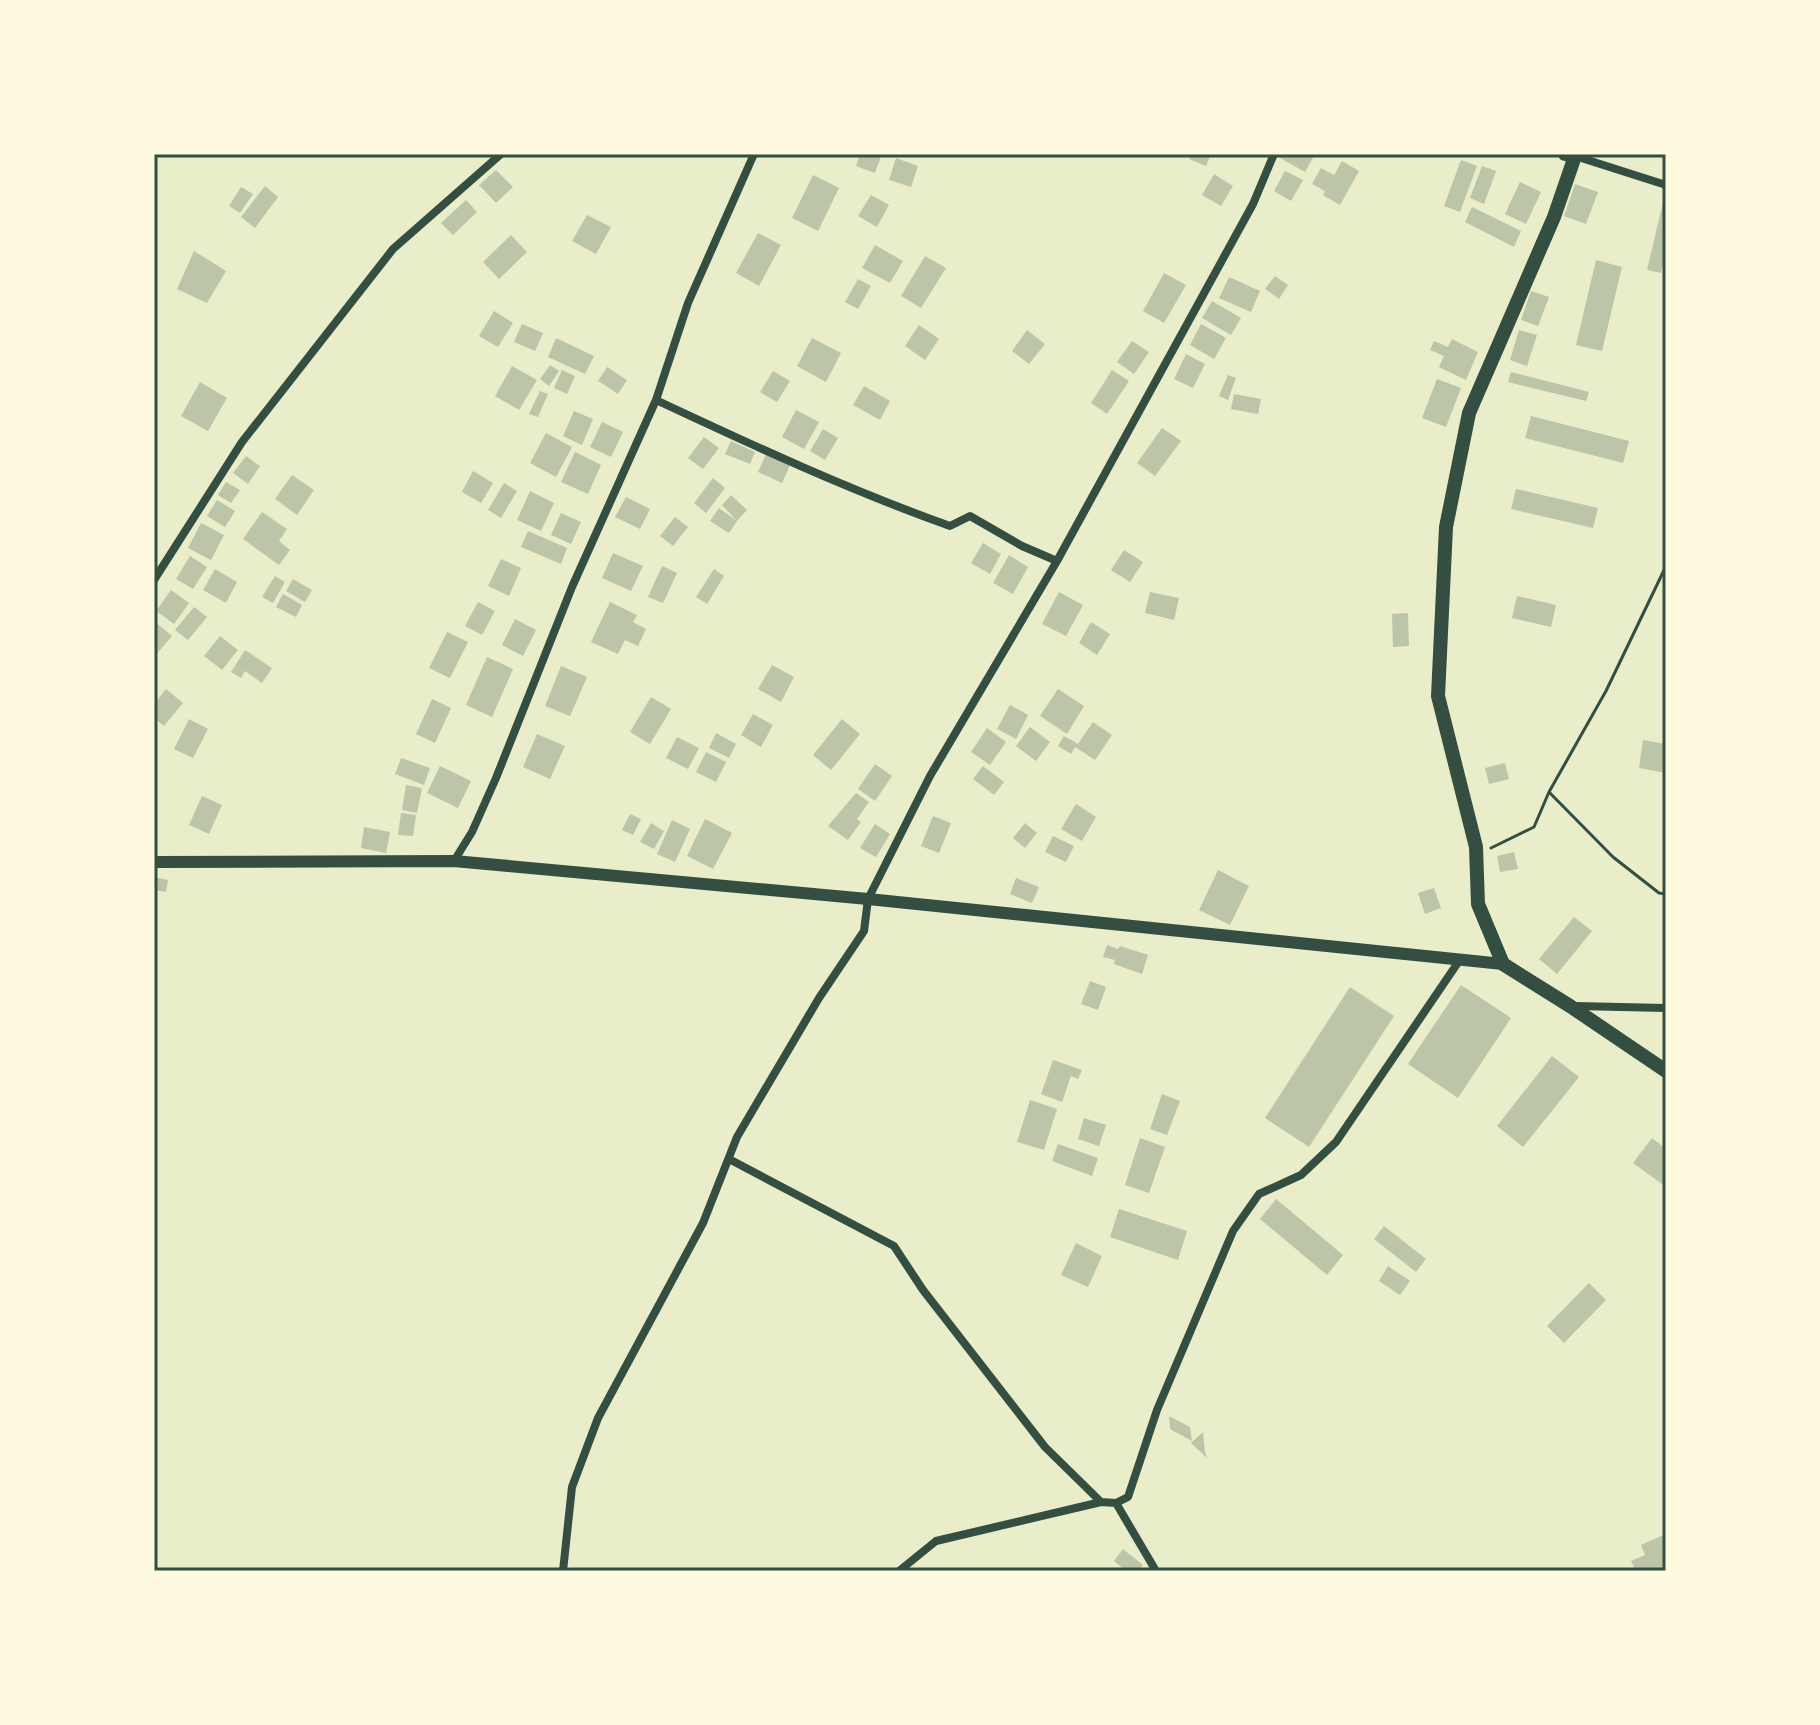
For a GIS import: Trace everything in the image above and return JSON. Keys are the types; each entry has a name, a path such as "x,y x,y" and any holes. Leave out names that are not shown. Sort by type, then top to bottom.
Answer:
{"main road":[{"path":"1572,155 1554,217 1469,413 1446,527 1438,696 1476,847 1478,904 1503,964 1666,1071"}],"street":[{"path":"154,580 242,442 393,249 501,154"},
{"path":"454,861 472,832 496,778 572,587 656,400 688,303 754,154"},
{"path":"563,1571 572,1487 598,1418 703,1223 737,1137 819,998 864,931 868,899 930,776 1057,561 1253,204 1274,154"},
{"path":"1572,155 1666,185"},
{"path":"656,400 804,469 899,508 950,526 970,516 1022,546 1057,561"},
{"path":"154,862 454,861 868,899 1503,964"},
{"path":"899,1571 936,1541 1101,1502 1116,1503 1128,1497 1157,1410 1233,1231 1259,1194 1301,1175 1336,1142 1459,961"},
{"path":"1570,1006 1666,1008"},
{"path":"729,1159 894,1246 923,1290 1045,1447 1101,1502"},
{"path":"1116,1503 1156,1571"}],"path":[{"path":"1476,847 1490,849 1534,827 1549,792 1606,691 1666,566"},
{"path":"1549,792 1613,857 1659,893 1666,894"}],"building":[{"path":"860,154 882,154 875,173 856,166"},
{"path":"1192,154 1211,154 1206,166 1189,159"},
{"path":"1282,154 1315,154 1305,172 1280,158"},
{"path":"896,158 918,166 911,187 889,180"},
{"path":"1461,160 1477,166 1460,212 1444,206"},
{"path":"1342,161 1359,171 1340,205 1312,184 1321,168 1334,175"},
{"path":"1482,166 1496,171 1484,204 1470,198"},
{"path":"496,170 513,187 496,203 479,185"},
{"path":"1285,171 1303,180 1291,201 1274,191"},
{"path":"1214,174 1233,186 1221,206 1202,195"},
{"path":"813,175 839,188 818,231 792,218"},
{"path":"1520,182 1541,192 1526,224 1505,214"},
{"path":"1575,184 1598,192 1586,224 1564,216"},
{"path":"265,186 278,197 255,228 241,217"},
{"path":"241,187 253,194 240,213 229,206"},
{"path":"1665,194 1666,253 1661,273 1647,270"},
{"path":"871,195 889,205 877,227 858,216"},
{"path":"466,200 477,212 453,235 441,223"},
{"path":"1472,207 1521,231 1514,247 1465,222"},
{"path":"587,215 611,227 596,254 572,241"},
{"path":"758,233 781,245 759,286 736,273"},
{"path":"511,235 527,252 499,279 483,262"},
{"path":"875,245 903,261 890,283 862,268"},
{"path":"194,251 226,271 207,303 177,289"},
{"path":"925,256 946,268 921,308 901,296"},
{"path":"1596,260 1622,267 1602,351 1576,345"},
{"path":"1164,273 1186,285 1164,323 1143,311"},
{"path":"1275,276 1288,285 1279,299 1265,289"},
{"path":"1229,277 1260,291 1251,312 1219,298"},
{"path":"858,279 871,286 858,309 845,302"},
{"path":"1531,291 1549,297 1538,326 1521,320"},
{"path":"1212,301 1241,318 1231,335 1202,318"},
{"path":"494,311 513,323 498,347 479,336"},
{"path":"522,324 543,333 535,351 514,342"},
{"path":"1201,324 1226,338 1214,359 1190,345"},
{"path":"919,325 939,339 925,360 905,346"},
{"path":"1027,330 1045,344 1029,364 1012,351"},
{"path":"1519,330 1537,335 1527,366 1510,360"},
{"path":"556,338 594,356 585,374 548,357"},
{"path":"812,338 841,353 826,382 797,366"},
{"path":"1452,339 1478,352 1466,380 1439,367 1444,356 1430,350 1434,341 1448,347"},
{"path":"1132,341 1149,352 1134,374 1117,362"},
{"path":"1186,354 1205,364 1193,388 1174,379"},
{"path":"550,365 559,371 549,386 540,379"},
{"path":"512,366 537,380 519,410 495,396"},
{"path":"607,367 627,380 618,394 598,381"},
{"path":"562,370 575,376 567,394 554,388"},
{"path":"1112,370 1129,381 1107,414 1091,403"},
{"path":"773,371 790,381 777,402 760,392"},
{"path":"1511,372 1589,392 1586,401 1508,382"},
{"path":"1228,375 1236,378 1228,400 1219,396"},
{"path":"1437,379 1461,388 1446,427 1422,418"},
{"path":"200,382 227,398 208,431 181,416"},
{"path":"864,386 890,401 880,420 853,405"},
{"path":"540,391 548,394 538,417 529,414"},
{"path":"1234,394 1261,399 1258,414 1231,409"},
{"path":"796,410 819,422 804,449 782,437"},
{"path":"574,411 593,419 582,445 563,436"},
{"path":"1531,416 1629,441 1623,463 1525,438"},
{"path":"602,422 623,432 611,457 590,447"},
{"path":"1162,428 1181,441 1155,476 1137,463"},
{"path":"823,429 838,438 825,460 810,451"},
{"path":"546,433 572,447 556,477 530,463"},
{"path":"704,437 719,448 703,469 688,458"},
{"path":"731,441 755,452 750,464 725,454"},
{"path":"575,452 601,465 588,494 561,482"},
{"path":"766,454 790,465 782,483 758,472"},
{"path":"246,456 260,466 248,484 233,473"},
{"path":"473,471 493,483 481,503 462,492"},
{"path":"292,475 314,490 297,515 275,499"},
{"path":"713,478 725,488 706,513 694,503"},
{"path":"226,482 240,490 231,503 218,495"},
{"path":"504,483 517,491 501,518 488,510"},
{"path":"1516,489 1598,508 1593,528 1511,509"},
{"path":"530,491 554,503 541,531 517,520"},
{"path":"731,495 747,510 737,521 722,505"},
{"path":"626,497 650,509 640,529 615,517"},
{"path":"217,500 235,511 225,527 207,516"},
{"path":"719,508 737,521 729,533 710,521"},
{"path":"262,512 287,529 279,541 290,550 279,565 243,539"},
{"path":"561,513 581,522 571,544 551,535"},
{"path":"675,517 688,527 673,546 660,536"},
{"path":"201,523 224,535 211,560 188,548"},
{"path":"528,531 567,548 561,564 521,547"},
{"path":"983,543 1001,554 990,574 971,563"},
{"path":"1124,550 1143,562 1130,582 1111,570"},
{"path":"613,553 643,566 631,591 602,578"},
{"path":"1009,555 1028,567 1013,594 993,583"},
{"path":"190,556 207,567 193,589 176,579"},
{"path":"501,559 521,568 509,596 488,586"},
{"path":"662,566 677,573 663,603 648,597"},
{"path":"215,569 237,582 226,603 203,590"},
{"path":"714,569 724,576 707,604 696,597"},
{"path":"275,576 285,582 273,603 262,597"},
{"path":"293,579 312,590 305,602 286,591"},
{"path":"171,590 189,603 174,624 156,611"},
{"path":"1059,592 1083,605 1066,636 1042,624"},
{"path":"1150,592 1179,598 1174,620 1145,613"},
{"path":"283,594 302,605 296,617 276,607"},
{"path":"1517,596 1556,605 1551,627 1512,618"},
{"path":"478,602 495,611 482,635 465,626"},
{"path":"610,602 637,615 633,622 646,629 638,646 625,640 618,654 591,642"},
{"path":"194,607 207,617 188,640 175,630"},
{"path":"1408,613 1409,646 1393,647 1392,614"},
{"path":"515,619 536,630 523,656 502,645"},
{"path":"154,621 172,636 154,657"},
{"path":"1091,622 1110,634 1097,655 1079,643"},
{"path":"447,632 468,642 450,678 429,668"},
{"path":"220,636 238,650 222,670 204,656"},
{"path":"245,650 272,668 262,683 245,671 241,678 231,672"},
{"path":"487,657 513,669 492,717 466,705"},
{"path":"772,665 794,677 781,702 758,689"},
{"path":"561,666 587,677 570,716 545,706"},
{"path":"166,689 183,703 164,726 154,718 154,704"},
{"path":"1058,689 1084,706 1067,734 1040,716"},
{"path":"651,697 671,709 650,744 630,732"},
{"path":"432,699 451,708 435,743 416,734"},
{"path":"1010,705 1028,715 1016,739 997,729"},
{"path":"753,714 773,725 761,747 741,735"},
{"path":"189,719 208,729 193,758 174,749"},
{"path":"842,719 860,734 831,770 813,755"},
{"path":"1093,722 1112,735 1095,760 1075,747 1071,754 1058,746 1064,736 1078,744"},
{"path":"1030,727 1050,742 1036,761 1016,746"},
{"path":"987,728 1006,742 990,765 971,752"},
{"path":"716,733 736,744 729,758 709,748"},
{"path":"537,734 565,746 550,779 523,767"},
{"path":"677,737 699,748 688,769 666,758"},
{"path":"1643,740 1666,744 1666,773 1639,768"},
{"path":"706,752 726,762 716,782 696,772"},
{"path":"401,758 430,768 424,785 395,774"},
{"path":"1505,763 1509,779 1489,784 1485,768"},
{"path":"875,764 892,776 875,801 858,789"},
{"path":"440,766 471,781 458,808 427,793"},
{"path":"983,766 1004,782 994,795 973,779"},
{"path":"406,785 422,788 417,813 402,810"},
{"path":"856,793 869,802 857,819 861,822 848,840 828,826"},
{"path":"202,796 222,805 209,834 189,825"},
{"path":"1076,804 1096,817 1082,841 1061,829"},
{"path":"401,813 416,815 413,836 398,835"},
{"path":"630,814 641,819 633,835 622,830"},
{"path":"933,816 951,823 939,853 921,846"},
{"path":"705,819 732,833 713,869 687,856"},
{"path":"672,820 690,829 675,862 657,854"},
{"path":"651,823 664,831 654,849 640,842"},
{"path":"1025,823 1037,833 1025,848 1013,838"},
{"path":"875,824 890,834 876,857 860,848"},
{"path":"364,827 390,832 386,853 361,848"},
{"path":"1053,836 1074,846 1066,862 1045,852"},
{"path":"1514,852 1518,869 1500,872 1497,856"},
{"path":"1218,870 1249,886 1230,925 1199,910"},
{"path":"154,877 168,880 166,892 154,890"},
{"path":"1016,878 1039,887 1032,903 1010,894"},
{"path":"1434,888 1441,908 1425,914 1418,893"},
{"path":"1574,917 1592,931 1557,974 1539,959"},
{"path":"1107,945 1148,955 1142,974 1103,957"},
{"path":"1090,981 1106,987 1098,1010 1081,1004"},
{"path":"1461,985 1511,1018 1458,1098 1408,1064"},
{"path":"1350,987 1394,1016 1309,1147 1265,1118"},
{"path":"1552,1056 1579,1077 1523,1147 1497,1126"},
{"path":"1053,1060 1082,1070 1078,1079 1071,1076 1062,1102 1041,1094"},
{"path":"1162,1094 1180,1101 1167,1135 1150,1129"},
{"path":"1030,1100 1057,1109 1044,1150 1017,1142"},
{"path":"1084,1118 1106,1125 1099,1146 1078,1139"},
{"path":"1140,1138 1165,1147 1149,1193 1125,1185"},
{"path":"1652,1138 1666,1149 1666,1187 1633,1163"},
{"path":"1058,1144 1098,1158 1092,1176 1052,1161"},
{"path":"1276,1199 1343,1255 1327,1275 1260,1219"},
{"path":"1119,1209 1187,1231 1178,1260 1110,1237"},
{"path":"1384,1226 1426,1259 1416,1272 1374,1239"},
{"path":"1076,1243 1102,1256 1088,1287 1061,1275"},
{"path":"1388,1266 1410,1281 1400,1295 1379,1281"},
{"path":"1589,1283 1606,1300 1564,1343 1547,1326"},
{"path":"1169,1416 1190,1427 1192,1441 1170,1429"},
{"path":"1203,1432 1205,1452 1207,1458 1191,1443"},
{"path":"1666,1534 1666,1571 1636,1571 1631,1561 1645,1555 1641,1545"},
{"path":"1123,1549 1143,1565 1138,1571 1126,1571 1114,1561"}]}
